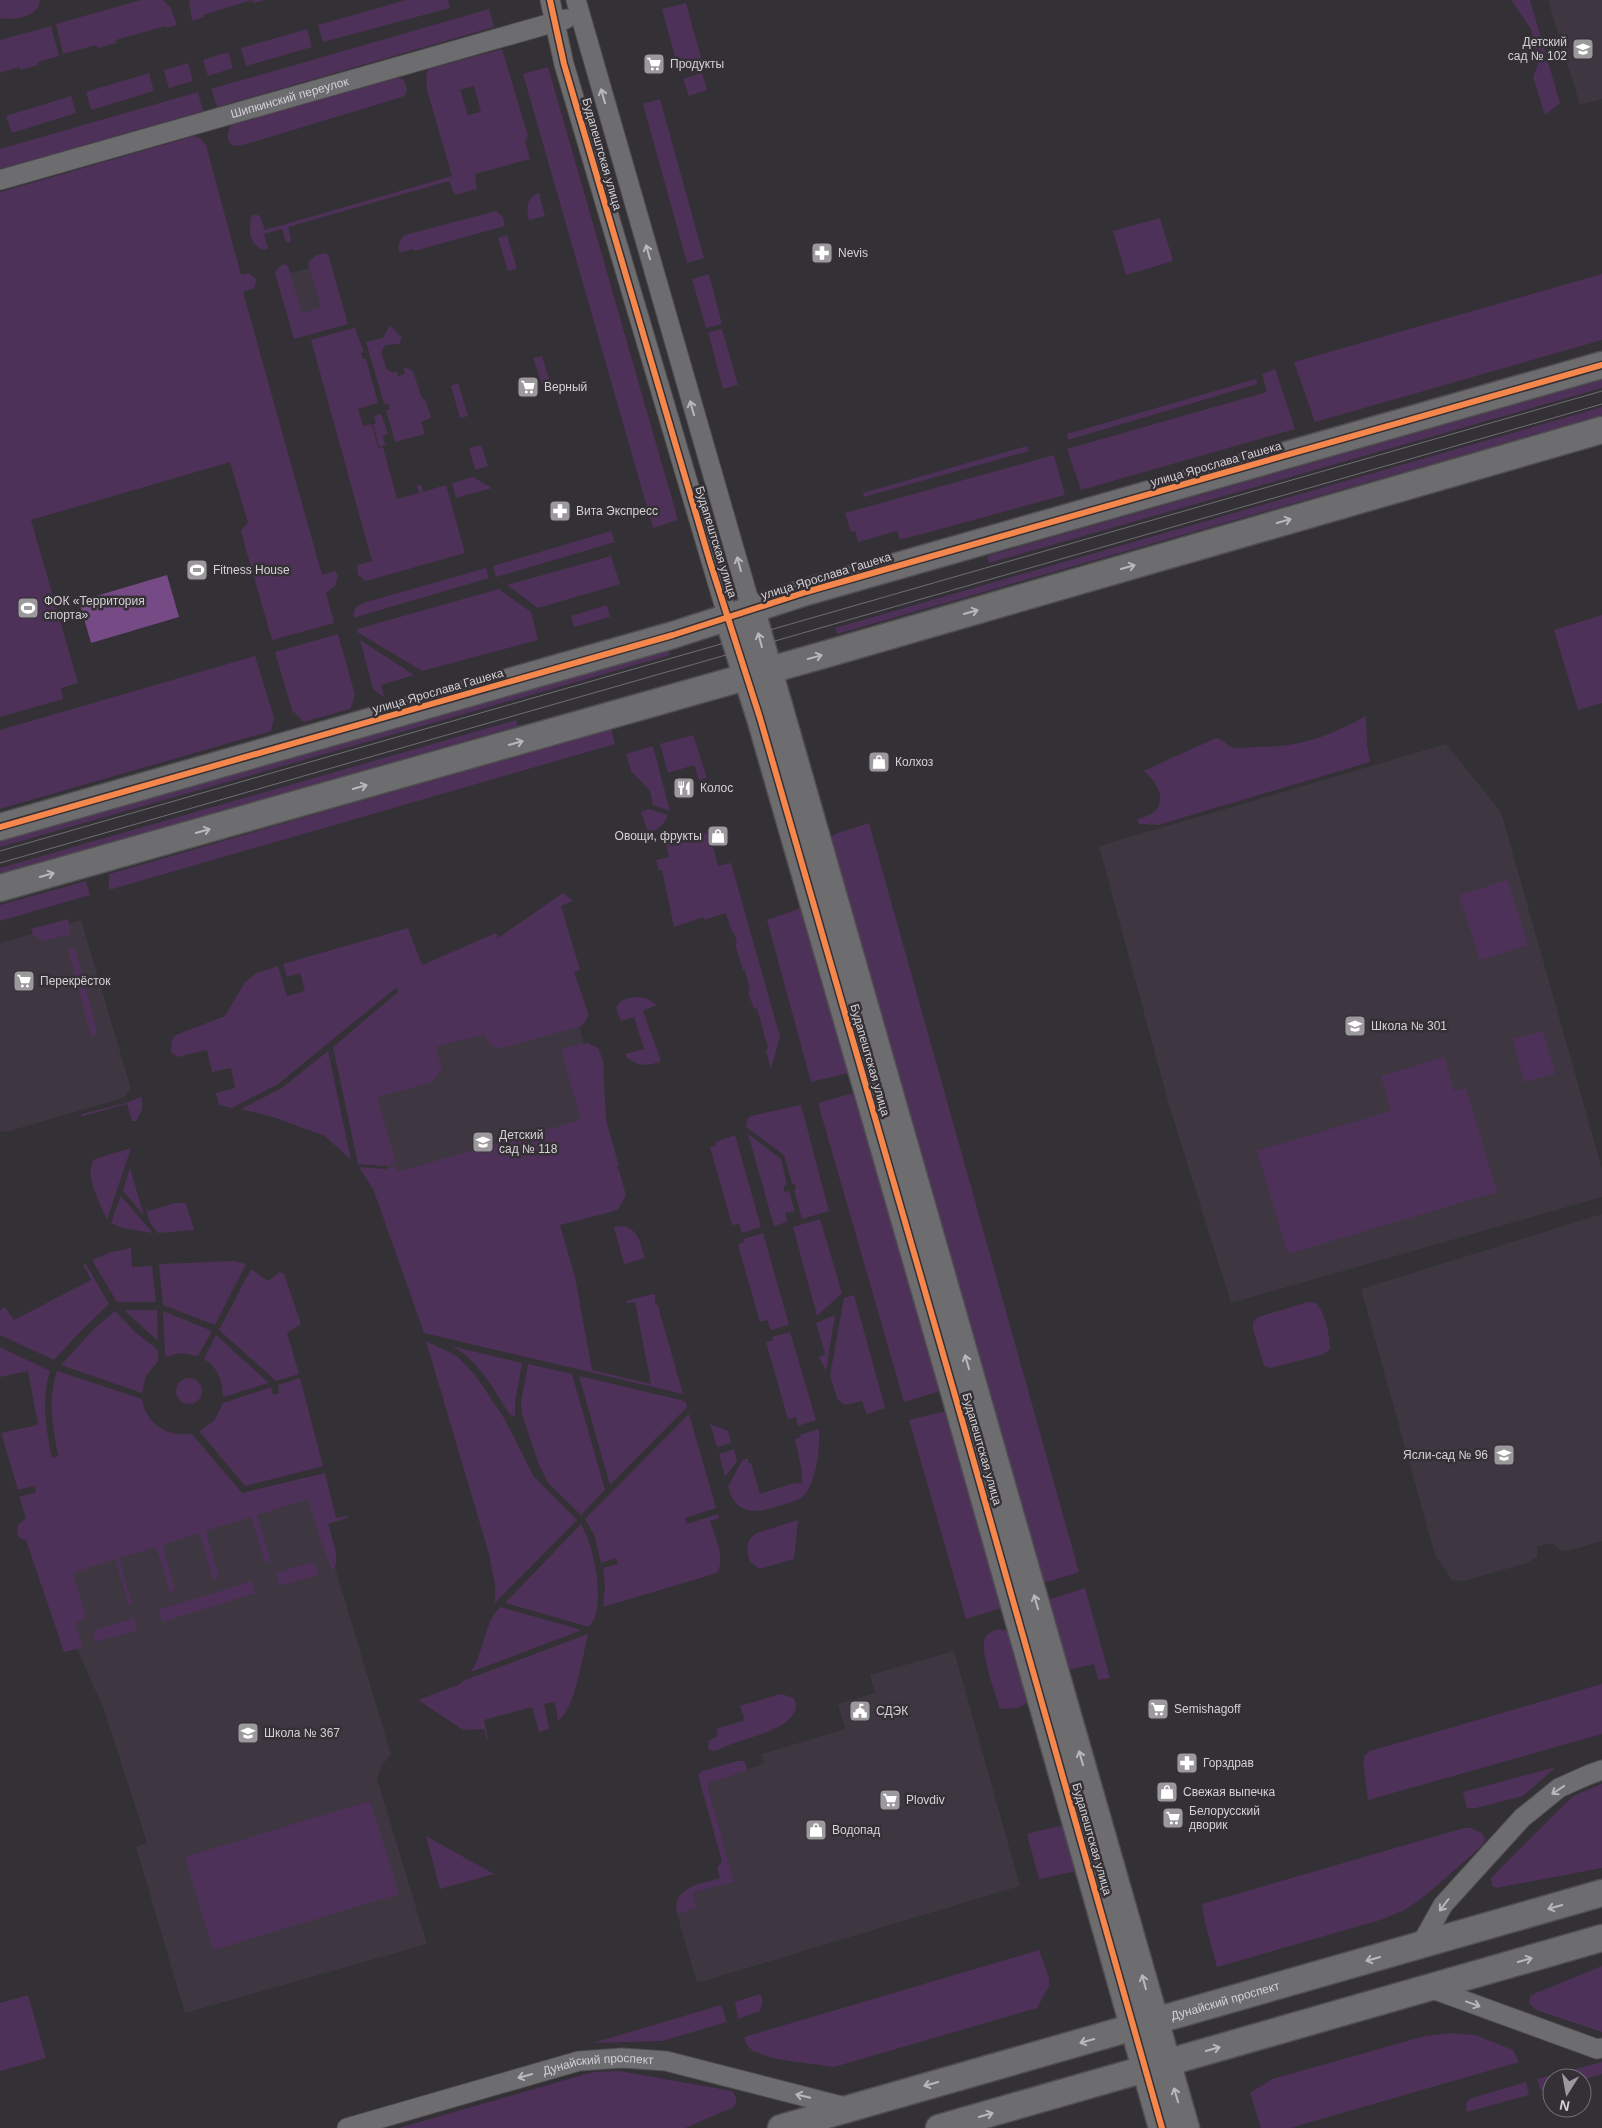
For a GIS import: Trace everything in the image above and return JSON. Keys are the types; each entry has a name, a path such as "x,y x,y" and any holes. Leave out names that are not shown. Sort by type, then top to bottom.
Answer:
{"street":[{"name":"Будапештская улица","path":"550,0 564,64 728,618 757,673"},
{"name":"Будапештская улица","path":"578,8 752,611 757,673 1145,2024 1156,2066 1162,2128"},
{"name":"Шипкинский переулок","path":"0,180 555,22 578,8"},
{"name":"улица Ярослава Гашека","path":"0,827 728,618 806,592 1602,365"},
{"path":"0,888 1602,430"},
{"path":"1420,1946 1443,1905 1522,1818 1560,1788 1588,1774 1602,1770"},
{"name":"Дунайский проспект","path":"781,2128 1602,1893"},
{"path":"939,2128 1602,1938"},
{"path":"1427,1987 1597,2049 1602,2048"},
{"name":"Дунайский проспект","path":"347,2128 579,2061 622,2058 666,2061 850,2108"},
{"name":"Будапештская улица","path":"1156,2066 1186,2128"}],"shaded area":[{"path":"0,0 40,0 39,6 31,14 19,18 6,19 0,18"},
{"path":"141,0 163,0 170,7 177,25 166,28 165,26 116,40 116,43 98,48 96,45 63,54 56,24"},
{"path":"189,0 252,0 203,15 204,17 192,21"},
{"path":"252,0 265,0 253,3"},
{"path":"406,0 448,0 450,8 323,42 318,25"},
{"path":"1511,0 1530,0 1560,103 1545,115 1533,77 1538,64 1531,29"},
{"name":"Детский сад № 102","path":"1548,0 1602,0 1602,99 1580,105"},
{"path":"686,3 701,58 677,64 662,9"},
{"path":"489,9 494,27 217,107 211,89"},
{"path":"51,26 59,56 38,62 38,65 20,70 19,67 0,73 0,40"},
{"path":"307,29 312,47 246,66 241,48"},
{"path":"502,49 528,136 525,142 530,159 475,174 477,189 455,195 449,181 288,227 291,240 289,243 286,242 282,229 264,234 268,248 265,250 256,245 250,233 251,217 254,214 260,216 265,230 452,176 427,90 426,74 429,69","holes":["474,86 481,112 468,115 460,90"]},
{"path":"228,52 233,68 208,76 203,60"},
{"path":"188,63 193,81 169,88 164,70"},
{"path":"548,67 678,520 653,528 523,74"},
{"path":"149,73 154,91 91,110 86,92"},
{"path":"702,73 707,90 689,96 683,79"},
{"path":"397,78 403,79 407,89 406,94 402,97 243,145 234,145 229,141 228,134 231,125"},
{"path":"198,92 203,111 0,169 0,149"},
{"path":"71,96 76,113 12,133 6,116"},
{"path":"660,99 704,258 687,263 643,104"},
{"path":"194,136 200,138 206,145 241,275 249,273 257,280 254,288 243,292 322,575 335,571 338,576 335,586 326,593 334,623 272,640 241,532 248,523 230,462 31,520 78,683 61,688 63,699 0,717 0,192"},
{"path":"539,193 545,216 529,220 527,208 529,200"},
{"path":"496,211 503,217 505,226 414,251 412,249 400,253 399,243 405,235"},
{"path":"1160,218 1173,261 1126,275 1113,231"},
{"path":"507,235 517,269 508,271 498,238"},
{"path":"328,254 348,324 294,339 275,273 284,264 288,266 302,313 321,307 308,263 315,256"},
{"path":"310,268 322,307 302,313 290,273"},
{"path":"709,274 722,324 706,328 692,279"},
{"path":"1602,274 1602,340 1315,422 1294,362"},
{"path":"390,325 402,338 399,344 385,345 381,353 385,368 393,373 397,371 398,376 405,374 403,369 405,367 413,371 422,399 425,399 431,418 421,422 425,434 395,442 386,410 390,409 388,403 384,404 366,342 383,338"},
{"path":"354,326 364,352 361,353 363,359 366,359 378,403 358,409 363,426 372,424 378,448 383,447 397,499 419,493 417,485 421,485 423,492 446,485 465,553 366,581 358,575 357,565 372,561 311,340 353,328"},
{"path":"722,329 738,385 723,389 708,332"},
{"path":"542,356 551,385 543,387 533,358"},
{"path":"1275,369 1295,429 1081,490 1067,449 1267,392 1262,374"},
{"path":"1256,379 1257,384 1068,440 1067,434"},
{"path":"1602,380 1602,388 989,563 987,556"},
{"path":"458,383 468,416 460,418 451,386"},
{"path":"1602,407 1602,415 837,634 835,628"},
{"path":"381,414 388,434 383,436 385,444 389,444 379,447 373,424 376,423 374,416"},
{"path":"481,445 488,466 475,470 469,448"},
{"path":"1027,446 1029,451 864,497 863,493"},
{"path":"1054,455 1065,495 900,540 897,531 858,542 855,531 851,532 845,513"},
{"path":"473,477 492,488 456,498 452,483"},
{"path":"611,531 615,542 496,577 493,566"},
{"path":"611,556 620,584 538,608 507,585"},
{"path":"486,568 489,578 353,618 355,608 363,603"},
{"path":"167,575 179,617 91,643 79,601"},
{"path":"499,589 531,612 538,640 422,671 357,632 357,629"},
{"path":"607,605 610,617 574,627 571,616"},
{"path":"1602,615 1602,703 1578,710 1554,630"},
{"path":"338,634 355,695 350,709 304,722 292,710 275,652"},
{"path":"360,640 414,675 381,685 384,696 382,696 373,689"},
{"path":"668,648 670,655 0,847 0,840"},
{"path":"255,656 274,717 271,731 0,809 0,730"},
{"path":"1366,716 1367,745 1370,762 1158,825 1139,824 1137,819 1155,811 1160,799 1156,784 1143,771 1216,738 1235,748 1287,745 1326,735"},
{"path":"516,720 518,726 0,874 0,868"},
{"path":"611,729 615,744 109,890 109,874"},
{"path":"693,735 707,778 699,780 694,765 668,773 660,744"},
{"name":"Школа № 301","path":"1446,744 1501,812 1602,1169 1602,1197 1231,1303 1169,1105 1099,846"},
{"path":"653,746 670,811 653,805 650,791 631,771 626,754"},
{"path":"649,809 668,815 663,824 649,835 641,812"},
{"path":"869,823 1079,1572 1047,1582 1042,1581 829,839 835,834"},
{"path":"709,832 718,866 731,863 780,1037 771,1069 766,1051 768,1048 757,1008 754,1009 748,992 750,990 745,970 743,970 735,944 737,943 734,932 732,932 726,913 704,920 703,917 674,927 662,870 659,870 656,860 669,857 666,843"},
{"path":"1507,880 1528,945 1480,960 1459,895"},
{"path":"86,881 90,895 0,921 0,905"},
{"path":"563,893 573,901 561,906 580,970 574,972 588,1013 586,1020 581,1026 502,1048 491,1046 484,1035 436,1047 442,1069 432,1082 377,1097 396,1163 383,1166 358,1164 333,1047 398,992 397,987 278,1084 232,1108 219,1105 216,1093 235,1088 231,1068 212,1072 207,1050 178,1057 171,1053 172,1040 176,1035 225,1016 245,982 257,973 278,966 287,996 305,991 300,973 287,977 283,964 408,928 422,965 496,933 498,938"},
{"path":"801,908 848,1073 811,1082 767,920"},
{"path":"68,919 71,934 44,941 33,935 31,929"},
{"path":"81,920 131,1089 123,1098 6,1132 0,1131 0,943"},
{"path":"75,947 98,1034 91,1036 68,950"},
{"name":"Детский сад № 118","path":"566,972 589,1065 600,1194 536,1220 429,1315 348,1037"},
{"path":"632,997 646,998 657,1005 643,1011 661,1061 647,1065 639,1064 627,1058 625,1054 644,1049 634,1017 621,1021 616,1008 621,1001"},
{"path":"1543,1031 1555,1074 1524,1082 1513,1039"},
{"path":"588,1043 598,1048 603,1060 606,1120 619,1166 616,1167 619,1170 626,1195 618,1209 560,1225 575,1277 592,1370 651,1384 635,1302 626,1303 626,1301 652,1294 655,1295 655,1303 658,1306 683,1394 424,1333 373,1189 359,1167 385,1169 397,1166 397,1172 581,1120 561,1049"},
{"path":"328,1051 351,1160 325,1136 276,1118 241,1109 282,1088"},
{"path":"1444,1057 1454,1091 1466,1088 1497,1192 1288,1254 1257,1151 1391,1111 1381,1076"},
{"path":"850,1094 855,1095 940,1391 904,1402 818,1103"},
{"path":"140,1097 142,1098 142,1109 136,1121 132,1121 127,1104 80,1117 82,1114 126,1103"},
{"path":"801,1105 829,1211 802,1219 794,1190 796,1189 795,1184 792,1184 784,1155 746,1127 748,1118 751,1116"},
{"path":"748,1134 781,1159 787,1185 784,1186 784,1192 789,1191 795,1211 785,1213 787,1222 774,1226"},
{"path":"735,1135 761,1227 742,1233 739,1224 732,1225 710,1147 716,1146 716,1142"},
{"path":"131,1148 107,1220 94,1189 91,1172 92,1165 95,1159"},
{"path":"130,1168 144,1216 123,1191"},
{"path":"121,1196 153,1233 122,1228 111,1223"},
{"path":"174,1203 186,1203 194,1230 158,1233 150,1223 146,1208 150,1211"},
{"name":"Ясли-сад № 96","path":"1602,1214 1602,1541 1568,1551 1560,1550 1553,1543 1543,1545 1537,1547 1537,1557 1527,1563 1463,1581 1452,1580 1435,1555 1361,1289"},
{"path":"820,1219 842,1293 817,1316 793,1227"},
{"path":"623,1226 636,1234 645,1258 624,1264 614,1227"},
{"path":"763,1233 789,1325 771,1330 767,1320 760,1322 738,1245 744,1242 744,1239"},
{"path":"131,1248 132,1267 152,1266 156,1302 117,1302 92,1260 111,1252"},
{"path":"234,1261 246,1264 215,1325 163,1305 159,1264"},
{"path":"86,1264 109,1304 54,1360 0,1335 0,1310 5,1307 14,1320 91,1280 83,1265"},
{"path":"251,1269 268,1281 280,1272 284,1274 301,1324 287,1333 299,1374 276,1381 219,1330"},
{"path":"854,1295 885,1408 867,1414 862,1401 845,1405 838,1400 830,1376 844,1298"},
{"path":"1308,1302 1316,1303 1322,1312 1328,1331 1330,1349 1324,1354 1271,1368 1264,1366 1253,1329 1253,1322 1258,1317"},
{"path":"124,1310 157,1310 158,1341"},
{"path":"115,1311 135,1332 158,1350 158,1361 146,1376 142,1393 61,1365 93,1330"},
{"path":"163,1311 212,1331 198,1356 180,1353 165,1357"},
{"path":"835,1315 826,1371 819,1357 825,1354 816,1323"},
{"path":"790,1332 816,1420 798,1426 796,1417 788,1419 766,1342 773,1340 772,1337"},
{"path":"216,1335 269,1383 223,1397 219,1375 213,1366 204,1359"},
{"path":"426,1341 457,1356 476,1376 504,1418 534,1477 577,1520 495,1603 495,1584 489,1554"},
{"path":"451,1346 522,1363 515,1403 515,1416 510,1415 478,1367"},
{"path":"0,1347 50,1371 45,1403 46,1426 52,1458 58,1456 52,1404 57,1371 142,1399 144,1408 153,1422 167,1431 192,1434 242,1493 325,1473 336,1518 347,1516 348,1518 328,1524 336,1554 333,1572 322,1545 308,1499 257,1515 271,1561 265,1562 251,1517 206,1531 219,1577 213,1579 199,1533 163,1545 175,1590 170,1592 156,1547 119,1558 132,1604 129,1606 115,1559 73,1573 86,1618 75,1623 83,1650 80,1648 64,1652 26,1540 19,1538 17,1534 18,1525 26,1518 19,1497 36,1492 35,1486 18,1490 1,1433 38,1425 28,1371 0,1377"},
{"path":"528,1364 572,1374 605,1490 581,1515 548,1483 539,1465 522,1414 521,1402"},
{"path":"579,1376 685,1401 687,1407 610,1485"},
{"path":"189,1378 198,1382 202,1391 198,1400 189,1404 180,1400 176,1391 180,1382"},
{"path":"300,1378 323,1466 245,1486 199,1431 214,1421 223,1403 271,1387 273,1395 279,1393 278,1385"},
{"path":"946,1412 1002,1606 999,1609 966,1619 909,1420"},
{"path":"689,1414 716,1508 685,1518 687,1524 718,1514 719,1518 710,1521 720,1554 717,1573 603,1607 605,1586 603,1568 618,1564 616,1558 601,1563 594,1535 585,1519"},
{"path":"710,1424 728,1431 731,1443 717,1447"},
{"path":"819,1429 819,1446 815,1473 804,1496 796,1501 756,1511 742,1508 737,1504 728,1487 742,1460 748,1458 748,1463 751,1463 760,1494 791,1484 802,1483 802,1471 795,1439 801,1437 800,1435"},
{"path":"734,1449 737,1461 725,1477 719,1454"},
{"name":"Школа № 367","path":"312,1491 391,1754 382,1765 377,1779 427,1944 185,2013 136,1847 147,1843 105,1712 45,1577"},
{"path":"798,1520 794,1559 759,1569 750,1562 748,1542 753,1536"},
{"path":"581,1524 590,1545 598,1583 595,1618 589,1627 505,1603"},
{"path":"314,1562 319,1574 280,1586 276,1573"},
{"path":"252,1581 255,1593 162,1622 159,1610"},
{"path":"1085,1588 1110,1678 1098,1680 1094,1664 1068,1670 1048,1600"},
{"path":"500,1607 582,1630 471,1672 479,1656 487,1629"},
{"path":"134,1618 137,1630 96,1642 92,1631"},
{"path":"998,1629 1009,1631 1028,1702 1018,1708 1000,1709 989,1673 984,1652 985,1638 989,1633"},
{"path":"588,1634 574,1694 564,1715 558,1721 555,1702 544,1704 549,1729 539,1732 532,1707 484,1720 487,1740 484,1729 463,1730 418,1700 458,1685 465,1680"},
{"path":"954,1651 1020,1886 697,1983 677,1914 697,1908 693,1893 734,1882 707,1782 764,1764 762,1754 845,1729 838,1704 875,1693 870,1675"},
{"path":"1602,1684 1602,1734 1368,1800 1363,1762 1365,1755 1370,1751"},
{"path":"781,1694 794,1698 796,1707 793,1715 786,1722 767,1732 715,1751 709,1750 708,1741 718,1736 716,1729 743,1721 744,1717 740,1706"},
{"path":"744,1761 748,1770 707,1783 734,1882 693,1893 697,1908 677,1914 679,1897 683,1892 697,1885 720,1878 717,1868 722,1861 698,1775 702,1771"},
{"path":"1556,1767 1523,1796 1476,1808 1467,1808 1463,1792"},
{"path":"1602,1784 1602,1868 1496,1888 1492,1886 1491,1878 1573,1796"},
{"path":"370,1801 399,1894 213,1950 185,1857"},
{"path":"1059,1826 1064,1827 1077,1871 1039,1879 1027,1834"},
{"path":"1464,1828 1471,1828 1482,1833 1485,1839 1484,1844 1426,1895 1405,1910 1380,1920 1217,1967 1202,1904"},
{"path":"426,1836 494,1874 440,1889"},
{"path":"1039,1950 1049,1978 1049,1986 1037,2008 834,2067 776,2059 753,2051 747,2045 744,2037"},
{"path":"1602,1966 1602,2032 1536,2010 1529,2003 1530,1996"},
{"path":"760,1994 763,2001 760,2011 738,2019 735,2002"},
{"path":"28,1995 46,2058 0,2071 0,2003"},
{"path":"721,2005 727,2022 662,2041 593,2043"},
{"path":"1450,2033 1475,2035 1513,2050 1519,2062 1290,2128 1261,2128 1250,2093 1272,2079 1425,2036"},
{"path":"1602,2062 1602,2074 1592,2077 1592,2068 1579,2068"},
{"path":"619,2071 732,2091 736,2098 736,2104 732,2108 685,2128 399,2128 593,2072"},
{"path":"1542,2078 1542,2091 1541,2091 1537,2079"},
{"path":"1526,2082 1529,2095 1467,2112 1466,2104 1469,2099"}],"tram line":[{"path":"0,851 1602,391"},
{"path":"0,863 1602,404"}],"cycle path":[{"path":"550,0 564,64 710,562 760,718 956,1399 1162,2128"},
{"path":"0,827 673,635 806,592 1602,365"}],"place":[{"name":"Детский сад № 102","path":"1583,49"},
{"name":"Продукты","path":"654,64"},
{"name":"Nevis","path":"822,253"},
{"name":"Верный","path":"528,387"},
{"name":"Вита Экспресс","path":"560,511"},
{"name":"Fitness House","path":"197,570"},
{"name":"ФОК «Территория спорта»","path":"28,608"},
{"name":"Колхоз","path":"879,762"},
{"name":"Колос","path":"684,788"},
{"name":"Овощи, фрукты","path":"718,836"},
{"name":"Перекрёсток","path":"24,981"},
{"name":"Школа № 301","path":"1355,1026"},
{"name":"Детский сад № 118","path":"483,1142"},
{"name":"Ясли-сад № 96","path":"1504,1455"},
{"name":"Semishagoff","path":"1158,1709"},
{"name":"СДЭК","path":"860,1711"},
{"name":"Школа № 367","path":"248,1733"},
{"name":"Горздрав","path":"1187,1763"},
{"name":"Свежая выпечка","path":"1167,1792"},
{"name":"Plovdiv","path":"890,1800"},
{"name":"Белорусский дворик","path":"1173,1818"},
{"name":"Водопад","path":"816,1830"}]}
